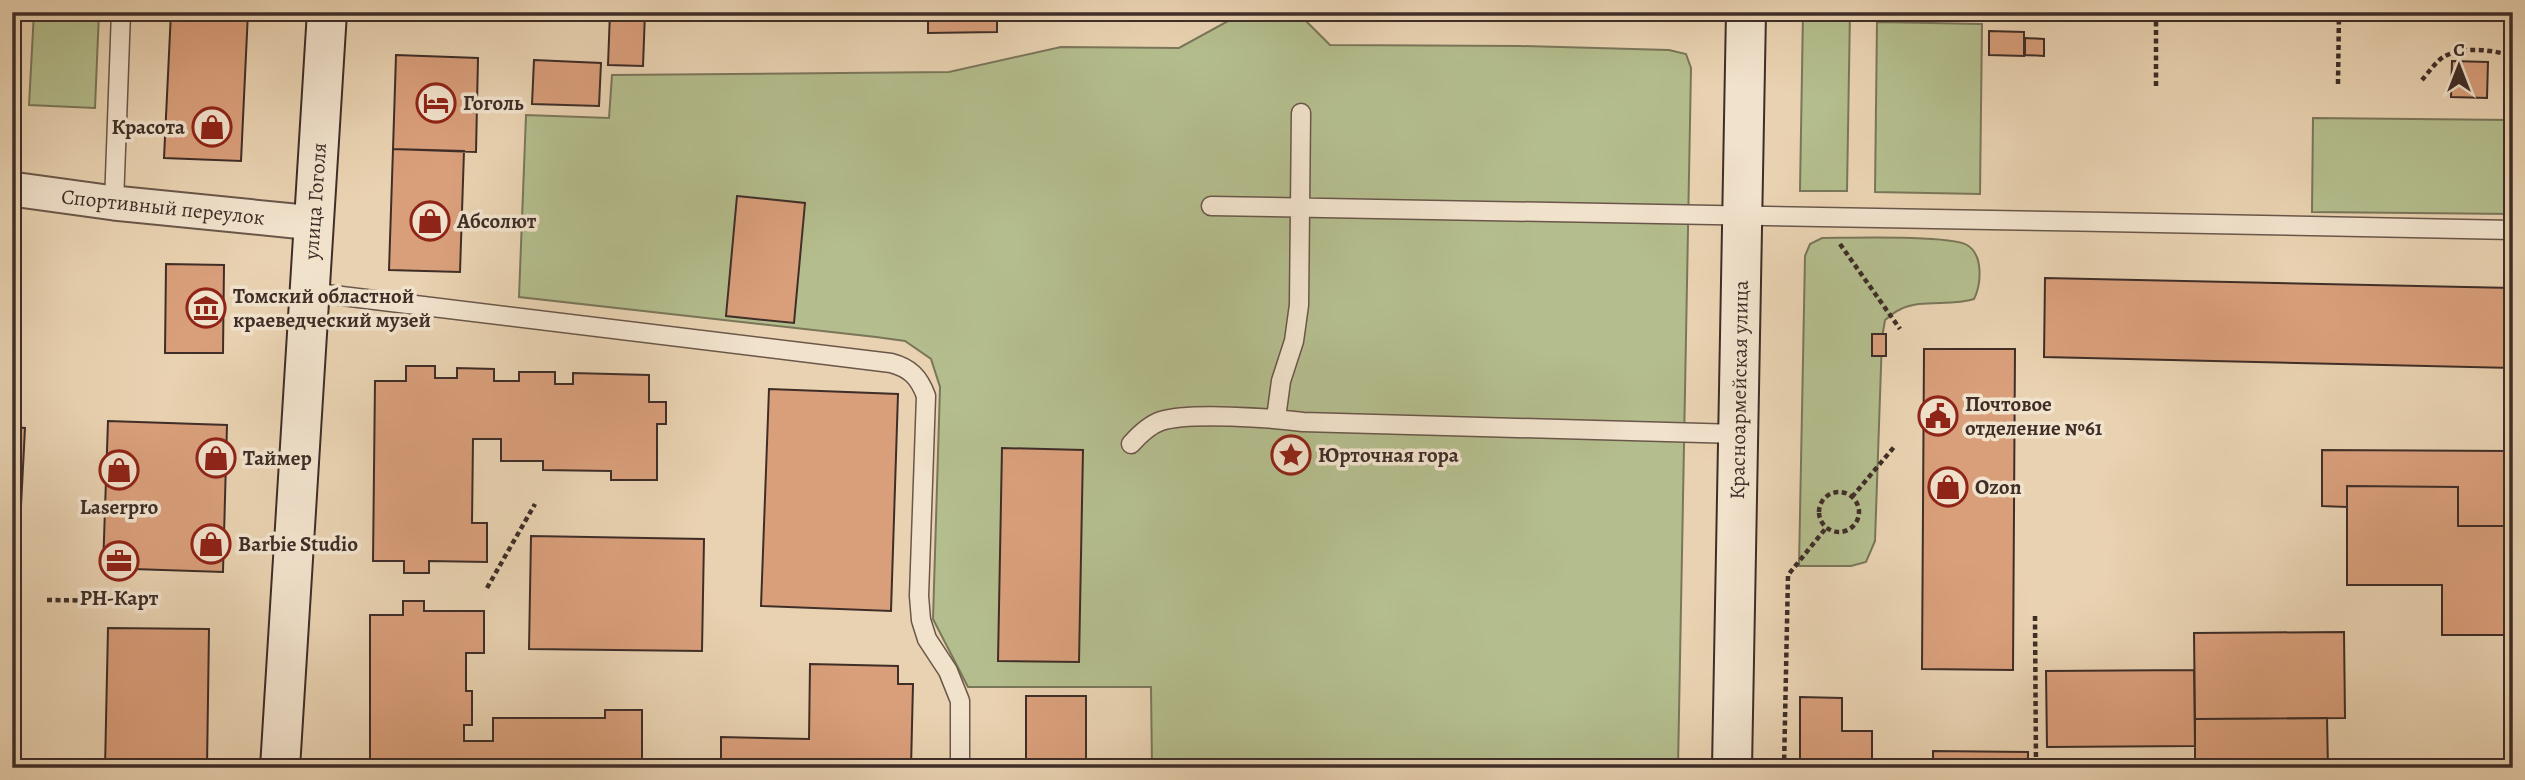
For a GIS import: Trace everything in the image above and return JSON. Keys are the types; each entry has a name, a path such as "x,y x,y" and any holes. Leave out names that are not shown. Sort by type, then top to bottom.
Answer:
{"main road":[{"name":"улица Гоголя","path":"279,768 327,12"},
{"name":"Красноармейская улица","path":"1732,768 1746,12"}],"street":[{"name":"Спортивный переулок","path":"12,189 114,203 314,223"}],"lane":[{"path":"114,203 121,12"},
{"path":"1276,418 1282,381 1294,341 1299,305 1301,113"},
{"path":"1211,206 1819,215 2513,230"},
{"path":"309,292 891,363 913,373 926,396 919,596 921,620 927,639 948,671 960,701 960,768"},
{"path":"1130,444 1144,430 1162,421 1193,418 1276,418 1317,423 1738,434"}],"path":[{"path":"2156,86 2157,12"},
{"path":"2338,83 2339,12"},
{"path":"2422,80 2444,56 2470,50 2513,55"},
{"path":"1819,215 1900,329"},
{"path":"1852,498 1894,447"},
{"path":"1837,492 1852,498 1859,511 1855,524 1845,532 1826,528 1819,516 1821,503 1825,498 1837,492"},
{"path":"487,588 535,504"},
{"path":"1784,768 1788,575 1826,528"},
{"path":"47,600 126,601"},
{"path":"2035,617 2036,768"}],"green space":[{"path":"34,12 99,12 95,108 29,105"},
{"path":"1803,12 1850,12 1847,191 1800,191"},
{"path":"1305,20 1330,45 1520,46 1669,50 1686,54 1691,68 1678,768 1152,768 1151,687 968,687 933,619 940,387 931,359 905,341 519,297 526,115 609,118 612,75 949,72 1061,47 1179,48 1228,21"},
{"path":"1877,22 1982,24 1980,194 1875,192"},
{"path":"2313,118 2513,120 2513,214 2312,212"},
{"path":"1822,238 1898,238 1957,242 1972,250 1980,270 1974,299 1908,306 1885,320 1882,338 1875,541 1866,562 1851,566 1799,566 1805,256 1810,244"}],"building":[{"path":"171,12 248,12 241,161 164,158"},
{"path":"610,12 645,12 643,66 608,65"},
{"path":"708,12 872,12 872,18 708,17"},
{"path":"928,12 997,12 997,32 928,33"},
{"path":"1265,12 1305,12 1305,20 1265,20"},
{"path":"1989,31 2024,32 2024,56 1989,55"},
{"path":"2025,38 2044,39 2044,56 2025,55"},
{"name":"Гоголь","path":"396,55 478,58 476,152 393,149"},
{"path":"534,60 601,63 599,106 532,104"},
{"path":"2452,61 2488,62 2487,98 2451,97"},
{"path":"393,149 464,151 460,272 389,270"},
{"path":"737,196 805,203 794,323 726,316"},
{"path":"166,264 224,265 223,353 165,353"},
{"path":"2045,278 2513,288 2513,368 2044,357"},
{"path":"1872,334 1886,334 1886,356 1872,356"},
{"path":"1924,349 2015,349 2013,670 1922,669"},
{"path":"406,366 435,366 435,378 457,378 457,368 494,369 494,381 519,381 519,372 555,372 555,384 573,384 573,373 649,375 649,402 666,402 666,424 657,424 657,480 611,480 611,471 543,470 543,461 501,461 501,439 473,439 472,523 487,523 487,562 429,561 429,573 404,573 404,561 373,561 375,381 406,381"},
{"path":"769,389 898,394 891,611 761,606"},
{"path":"108,421 227,425 223,572 103,568"},
{"path":"12,427 25,428 18,565 12,565"},
{"path":"1002,448 1083,450 1079,662 998,661"},
{"path":"2322,450 2513,451 2513,526 2458,526 2458,487 2347,486 2347,507 2322,506"},
{"path":"2347,486 2458,487 2458,526 2513,526 2513,635 2442,635 2442,585 2347,585"},
{"path":"531,536 704,539 702,651 529,649"},
{"path":"403,601 424,601 424,611 484,611 484,653 466,653 466,691 472,691 472,725 464,725 464,741 493,741 493,718 605,718 605,710 642,710 642,768 370,768 370,615 403,615"},
{"path":"108,628 209,629 207,768 105,768"},
{"path":"2344,632 2345,718 2195,719 2194,633"},
{"path":"810,664 898,666 898,684 913,684 911,768 721,768 721,737 809,739"},
{"path":"2194,670 2195,746 2047,747 2046,671"},
{"path":"1026,696 1086,696 1086,768 1026,768"},
{"path":"1800,697 1842,698 1842,731 1872,731 1872,768 1800,768"},
{"path":"2327,718 2328,768 2195,768 2195,719"},
{"path":"1933,751 2028,752 2028,768 1933,768"}],"place":[{"name":"Гоголь","path":"436,103"},
{"name":"Красота","path":"212,127"},
{"name":"Абсолют","path":"430,221"},
{"name":"Томский областной краеведческий музей","path":"206,308"},
{"name":"Почтовое отделение №61","path":"1938,416"},
{"name":"Юрточная гора","path":"1291,455"},
{"name":"Таймер","path":"216,458"},
{"name":"Laserpro","path":"119,470"},
{"name":"Ozon","path":"1948,487"},
{"name":"Barbie Studio","path":"211,544"},
{"name":"РН-Карт","path":"119,561"}]}
